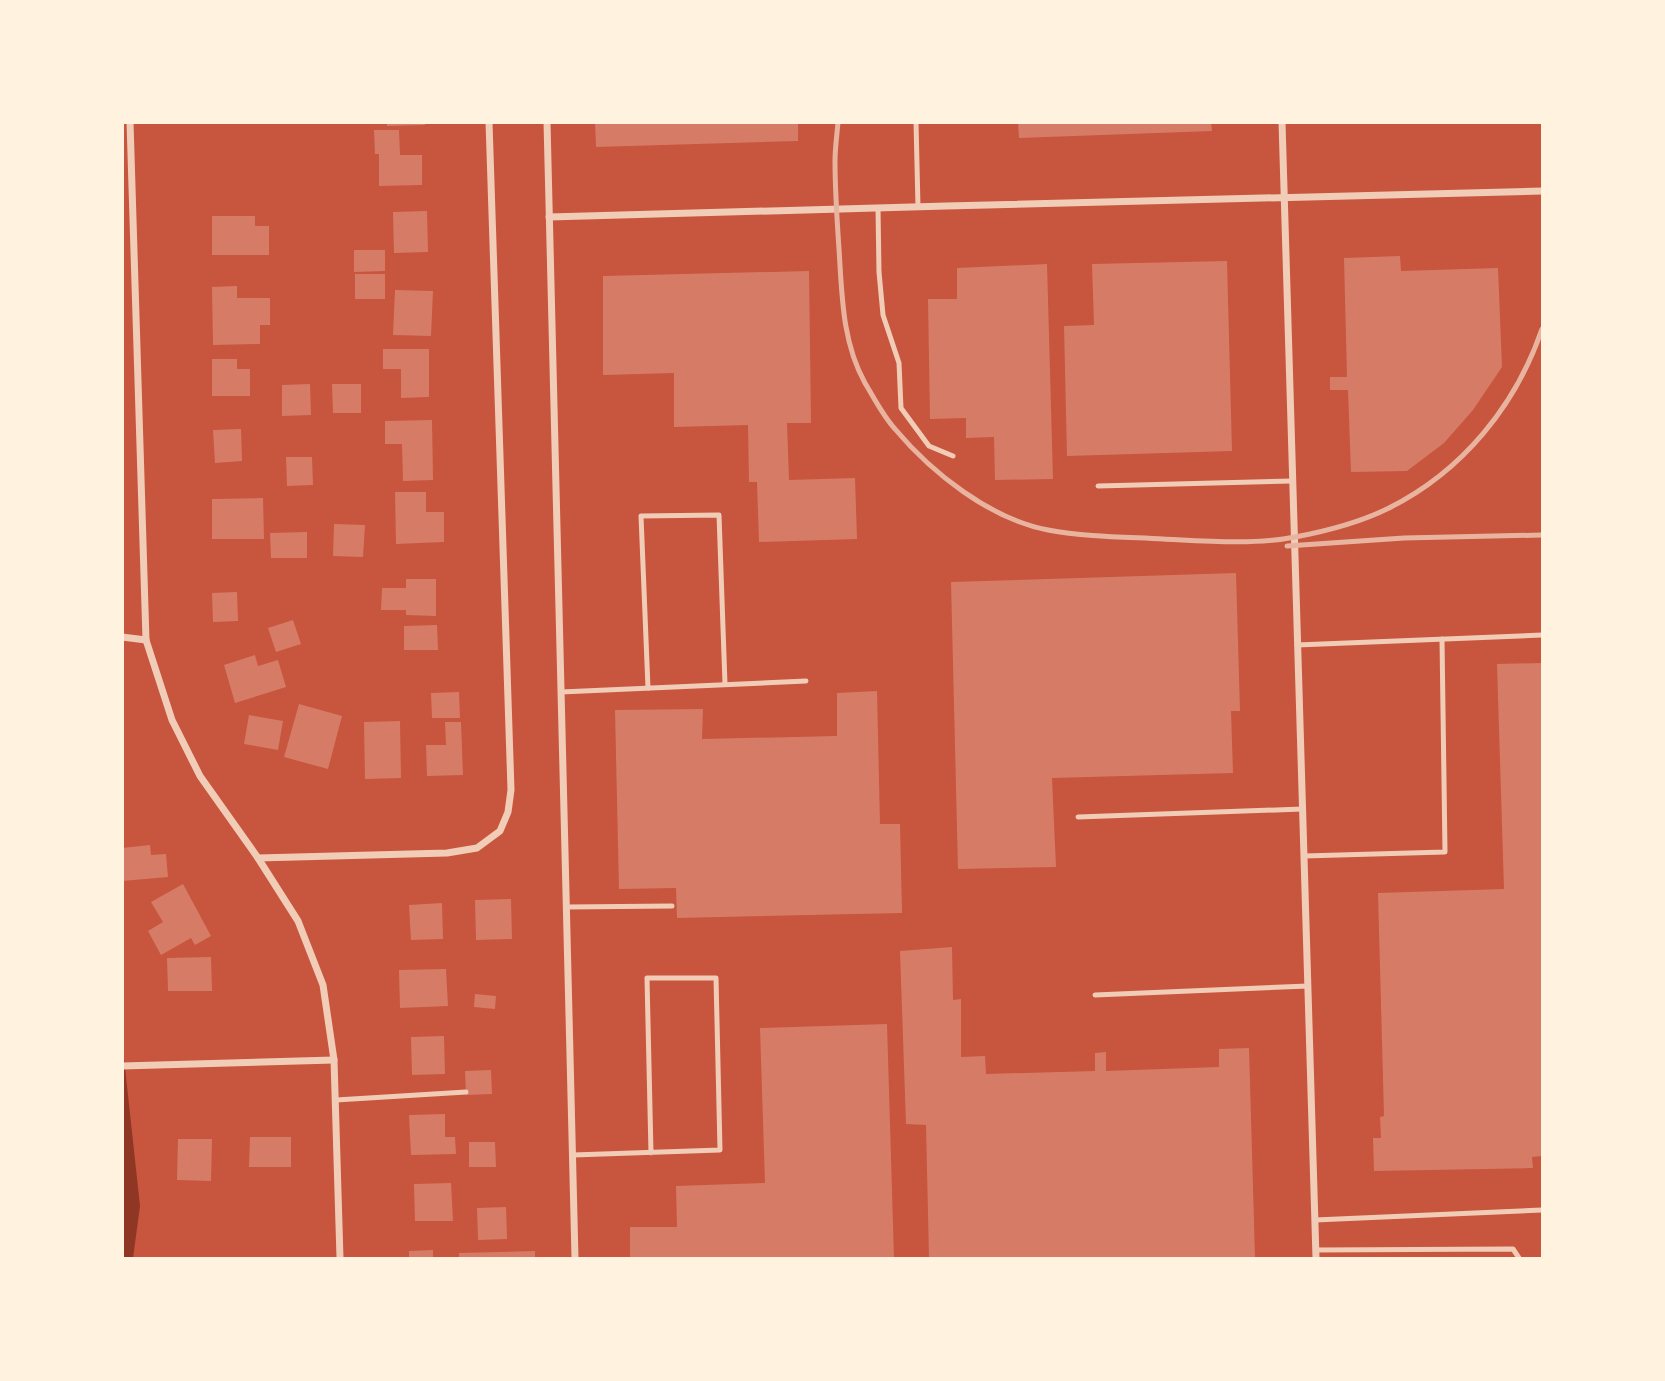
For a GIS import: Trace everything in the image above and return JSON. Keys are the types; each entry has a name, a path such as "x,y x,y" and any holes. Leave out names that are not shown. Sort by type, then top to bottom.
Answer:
{"street":[{"path":"130,122 146,640 172,720 200,776 298,920 323,985 334,1060 340,1258"},
{"path":"258,858 447,853 477,848 500,831 508,812 511,790 488,122"},
{"path":"547,122 575,1258"},
{"path":"1282,122 1316,1254"},
{"path":"549,217 1284,195 1542,191"},
{"path":"122,636 146,640"},
{"path":"122,1066 334,1060"}],"lane":[{"path":"916,122 918,207"},
{"path":"878,208 883,314 899,363 901,408 929,446 953,456"},
{"path":"1098,486 1292,481"},
{"path":"648,688 641,516 719,515 725,684"},
{"path":"1297,645 1542,635"},
{"path":"1304,856 1445,852 1442,639"},
{"path":"561,692 806,681"},
{"path":"1078,817 1302,809"},
{"path":"567,907 672,906"},
{"path":"573,1155 650,1153 720,1150 716,978 647,978 650,1153"},
{"path":"1095,995 1308,986"},
{"path":"335,1100 466,1092"},
{"path":"1315,1220 1542,1210"},
{"path":"1316,1254 1513,1249 1519,1258"}],"shaded area":[{"path":"122,1040 140,1206 133,1258 122,1258"}],"building":[{"path":"387,122 425,122 425,125 387,126"},
{"path":"595,122 798,122 798,141 596,147"},
{"path":"1018,122 1211,122 1212,131 1019,138"},
{"path":"374,130 399,130 400,155 422,155 422,185 379,186 379,154 375,154"},
{"path":"427,211 428,252 394,253 393,212"},
{"path":"212,216 255,216 255,226 269,226 269,255 212,255"},
{"path":"354,250 385,250 385,271 354,272"},
{"path":"1400,256 1401,271 1498,268 1502,367 1473,410 1444,443 1407,471 1351,472 1348,390 1330,390 1330,377 1347,377 1344,258"},
{"path":"1227,261 1232,451 1067,456 1064,326 1094,325 1092,264"},
{"path":"1047,264 1053,479 995,480 994,437 966,438 966,418 930,419 928,299 957,299 957,268"},
{"path":"809,271 811,423 787,423 789,480 855,478 857,539 759,542 757,482 749,482 748,425 674,427 674,373 603,375 603,276"},
{"path":"355,274 385,274 385,299 355,299"},
{"path":"237,286 237,298 270,298 270,325 260,325 260,344 213,345 212,287"},
{"path":"395,290 433,291 431,336 393,335"},
{"path":"383,349 429,349 429,397 401,398 401,369 383,369"},
{"path":"212,359 237,359 237,369 250,369 250,396 212,396"},
{"path":"310,384 311,415 282,416 282,385"},
{"path":"332,384 361,384 361,413 333,413"},
{"path":"432,420 433,480 403,481 402,444 385,444 385,421"},
{"path":"241,429 242,461 215,463 213,430"},
{"path":"286,457 312,457 313,485 287,486"},
{"path":"395,492 426,492 426,512 444,512 444,542 396,544"},
{"path":"263,498 264,539 212,539 212,499"},
{"path":"334,524 365,525 363,557 333,556"},
{"path":"307,532 307,558 271,558 270,533"},
{"path":"1236,573 1240,711 1231,711 1233,773 1052,778 1056,867 958,869 951,582"},
{"path":"406,579 436,579 436,616 406,615 406,610 381,610 382,588 406,588"},
{"path":"237,592 238,621 213,622 212,593"},
{"path":"293,620 301,644 276,652 268,628"},
{"path":"437,625 438,650 404,650 404,626"},
{"path":"255,655 258,666 278,660 286,687 235,703 224,665"},
{"path":"1542,663 1542,1156 1532,1157 1533,1168 1374,1171 1373,1138 1381,1138 1380,1117 1384,1116 1378,893 1504,889 1497,664"},
{"path":"877,691 880,824 900,824 902,913 677,918 676,888 619,889 615,710 703,709 702,739 837,736 837,693"},
{"path":"459,692 460,718 432,718 431,693"},
{"path":"299,704 342,716 328,769 284,757"},
{"path":"249,715 283,721 278,750 244,744"},
{"path":"400,721 401,778 365,779 364,722"},
{"path":"445,722 461,722 463,775 427,776 426,745 446,745"},
{"path":"150,845 151,855 166,854 168,877 122,881 122,848"},
{"path":"183,884 211,936 195,945 191,938 161,955 148,931 163,922 151,902"},
{"path":"511,899 512,939 476,940 475,900"},
{"path":"442,903 443,939 411,940 409,905"},
{"path":"952,947 953,1000 961,999 961,1057 985,1056 986,1074 1095,1071 1095,1053 1106,1052 1106,1071 1219,1067 1219,1049 1249,1048 1255,1258 929,1258 926,1125 906,1124 900,951"},
{"path":"211,957 212,991 168,991 167,958"},
{"path":"446,969 448,1006 400,1008 399,970"},
{"path":"475,994 496,996 495,1009 474,1007"},
{"path":"887,1024 894,1258 630,1258 630,1227 677,1227 676,1186 765,1183 760,1028"},
{"path":"444,1036 445,1074 412,1075 411,1037"},
{"path":"491,1070 492,1094 466,1095 465,1071"},
{"path":"445,1114 445,1137 455,1137 456,1154 411,1155 409,1115"},
{"path":"250,1137 291,1137 291,1167 249,1167"},
{"path":"178,1139 212,1139 211,1181 177,1180"},
{"path":"469,1142 495,1142 496,1167 469,1167"},
{"path":"451,1183 453,1221 415,1221 414,1184"},
{"path":"506,1207 507,1239 478,1240 477,1208"},
{"path":"433,1250 433,1258 409,1258 409,1251"},
{"path":"535,1251 535,1258 459,1258 459,1253"}],"railway":[{"path":"838,122 835,172 841,283 847,334 857,367 887,418 926,462 984,505 1026,524 1048,530 1091,535 1246,542 1307,535 1367,518 1416,493 1463,455 1484,433 1518,384 1542,329"},
{"path":"1287,546 1404,538 1542,535"}]}
